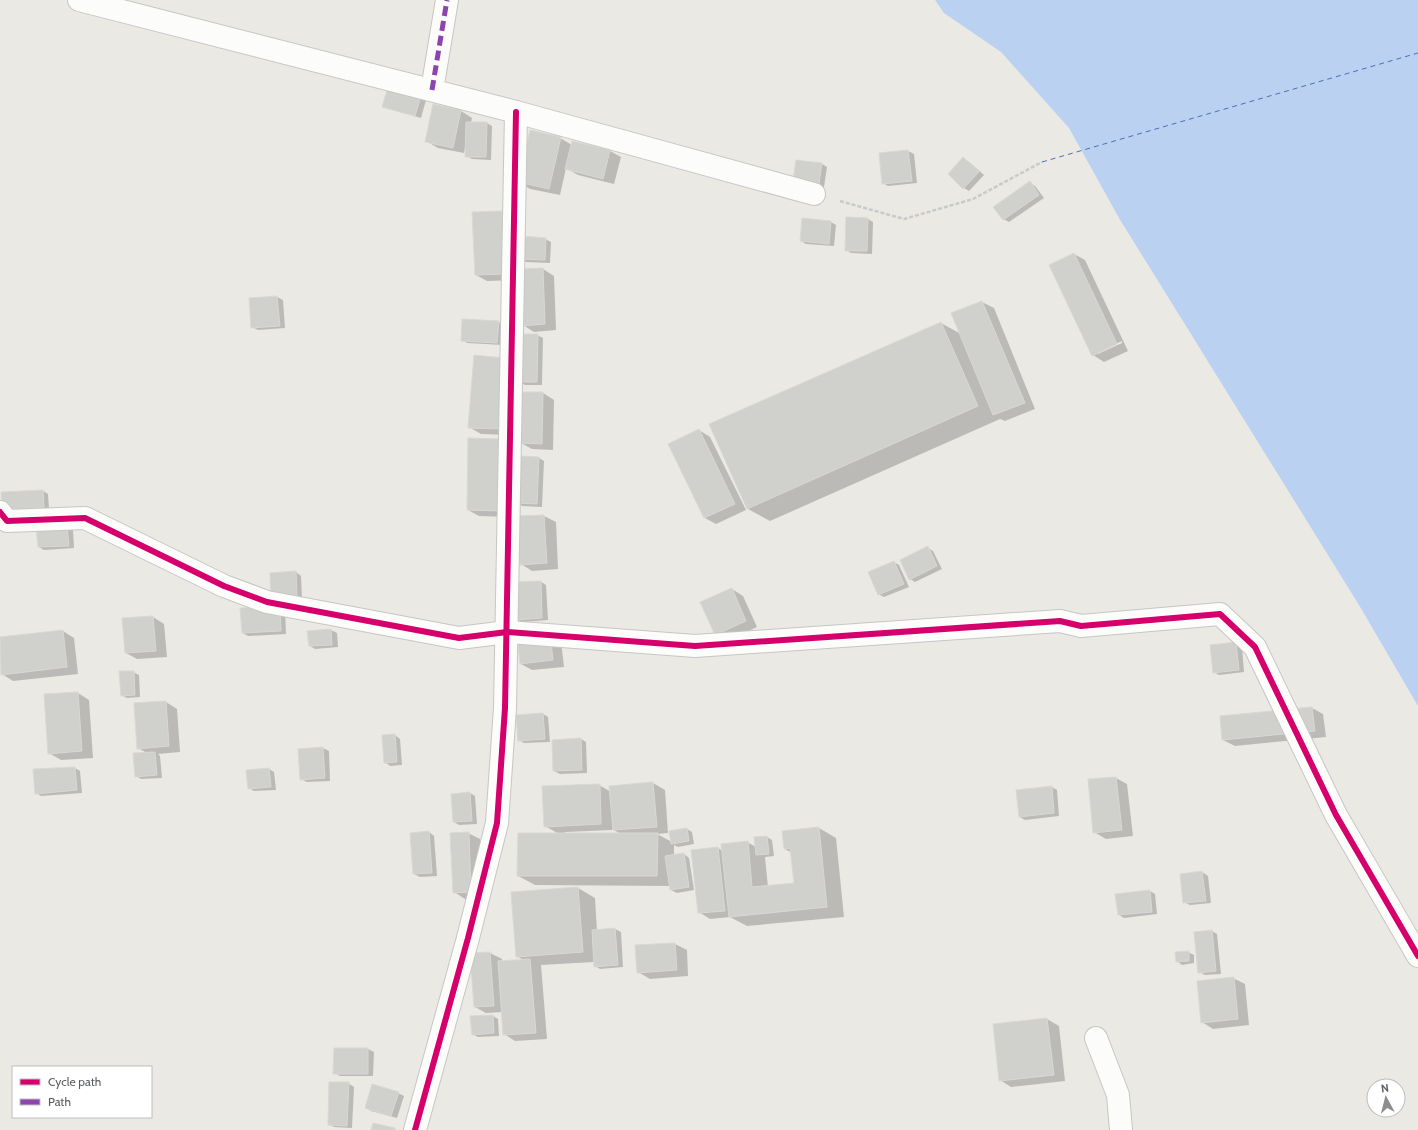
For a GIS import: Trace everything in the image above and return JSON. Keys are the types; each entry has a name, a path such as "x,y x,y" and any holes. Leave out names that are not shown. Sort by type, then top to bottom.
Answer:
{"street":[{"path":"79,0 516,112 814,194"},
{"path":"432,90 448,0"},
{"path":"416,1130 468,938 497,823 505,708 516,112"},
{"path":"0,512 7,521 85,518 224,586 266,602 459,638 507,632 695,646 1060,621 1081,626 1220,614 1255,647 1336,815 1418,956"},
{"path":"1096,1038 1118,1095 1121,1130"}],"path":[{"path":"814,194 904,219 973,199 1042,162"}],"water":[{"path":"935,0 1418,0 1418,706 1359,605 1119,218 1069,128 1001,52 944,13"}],"building":[{"path":"388,87 421,96 415,116 382,107"},
{"path":"433,104 461,110 453,148 425,142"},
{"path":"466,122 487,122 486,157 465,157"},
{"path":"530,130 561,137 549,189 518,182"},
{"path":"572,141 610,150 603,179 565,169"},
{"path":"908,150 912,181 882,184 879,153"},
{"path":"963,157 979,172 963,189 948,174"},
{"path":"796,160 822,163 819,184 793,180"},
{"path":"1030,181 1039,195 1003,220 993,207"},
{"path":"502,211 504,274 475,275 472,212"},
{"path":"846,217 868,218 867,251 845,251"},
{"path":"802,218 831,221 829,244 800,241"},
{"path":"521,236 546,238 545,260 520,259"},
{"path":"1074,253 1117,344 1092,356 1049,265"},
{"path":"543,268 545,324 522,326 519,269"},
{"path":"277,296 280,326 251,328 249,298"},
{"path":"982,301 1025,403 993,415 951,313"},
{"path":"462,319 499,321 497,343 461,341"},
{"path":"941,322 978,406 747,509 709,424"},
{"path":"519,334 538,334 537,382 519,382"},
{"path":"474,355 504,358 500,429 468,428"},
{"path":"521,392 543,392 542,444 520,443"},
{"path":"699,429 735,504 704,518 668,444"},
{"path":"468,438 500,439 499,511 467,510"},
{"path":"518,456 539,457 537,504 516,503"},
{"path":"43,490 44,507 2,510 1,492"},
{"path":"544,515 547,563 520,565 518,516"},
{"path":"67,525 69,546 38,547 36,527"},
{"path":"928,546 937,566 909,580 900,560"},
{"path":"894,561 904,584 878,595 868,572"},
{"path":"296,571 297,596 271,598 270,573"},
{"path":"541,581 542,618 516,620 514,582"},
{"path":"732,588 746,621 715,635 700,602"},
{"path":"280,606 281,631 242,633 240,608"},
{"path":"153,616 156,651 125,653 122,618"},
{"path":"549,625 553,660 520,664 516,629"},
{"path":"331,629 332,645 309,646 307,631"},
{"path":"63,630 67,667 1,675 0,637"},
{"path":"1236,642 1239,670 1213,673 1210,645"},
{"path":"119,671 134,671 135,695 121,696"},
{"path":"78,692 82,751 48,754 44,694"},
{"path":"166,701 169,746 137,749 134,703"},
{"path":"1312,707 1315,731 1222,740 1220,716"},
{"path":"543,713 545,739 518,741 516,715"},
{"path":"395,734 397,762 384,763 382,735"},
{"path":"581,738 582,770 553,771 552,740"},
{"path":"323,747 325,778 300,780 298,749"},
{"path":"155,752 157,775 135,777 133,753"},
{"path":"75,767 77,790 35,794 33,769"},
{"path":"269,768 271,787 248,789 246,770"},
{"path":"1116,777 1122,830 1093,833 1088,779"},
{"path":"653,782 657,827 613,830 609,786"},
{"path":"600,784 601,824 544,827 542,786"},
{"path":"1052,786 1054,813 1019,817 1016,790"},
{"path":"470,792 472,821 453,822 451,794"},
{"path":"819,827 827,907 729,917 721,844 748,841 752,887 794,883 790,848 784,849 782,831"},
{"path":"687,828 689,841 671,844 669,831"},
{"path":"429,831 432,873 413,874 410,833"},
{"path":"469,832 471,892 453,893 450,833"},
{"path":"518,833 658,833 657,876 517,876"},
{"path":"767,836 769,854 756,855 754,837"},
{"path":"718,847 725,911 698,913 691,850"},
{"path":"684,853 689,887 670,890 665,856"},
{"path":"1202,871 1206,901 1183,903 1180,874"},
{"path":"578,887 583,952 516,957 511,892"},
{"path":"1150,890 1152,912 1118,915 1115,894"},
{"path":"615,928 618,965 594,967 592,930"},
{"path":"1212,930 1216,971 1198,973 1194,932"},
{"path":"675,943 677,970 637,973 635,945"},
{"path":"1189,951 1189,961 1176,962 1175,952"},
{"path":"490,952 494,1006 474,1007 470,953"},
{"path":"530,959 536,1033 503,1035 498,961"},
{"path":"1234,977 1238,1019 1201,1023 1197,981"},
{"path":"493,1015 494,1033 472,1035 470,1016"},
{"path":"1047,1018 1054,1075 999,1081 993,1024"},
{"path":"334,1048 368,1048 368,1074 333,1074"},
{"path":"329,1082 349,1082 347,1126 328,1125"},
{"path":"372,1084 399,1092 391,1116 365,1108"},
{"path":"373,1123 395,1128 395,1130 371,1130"}],"ferry route":[{"path":"1042,162 1418,53"}],"marked path":[{"path":"432,90 447,0"}],"cycle path":[{"path":"415,1130 468,938 497,823 505,708 516,112"},
{"path":"0,512 7,521 85,518 224,586 267,602 459,638 507,632 695,646 1060,621 1081,626 1220,614 1255,647 1336,815 1418,956"}]}
